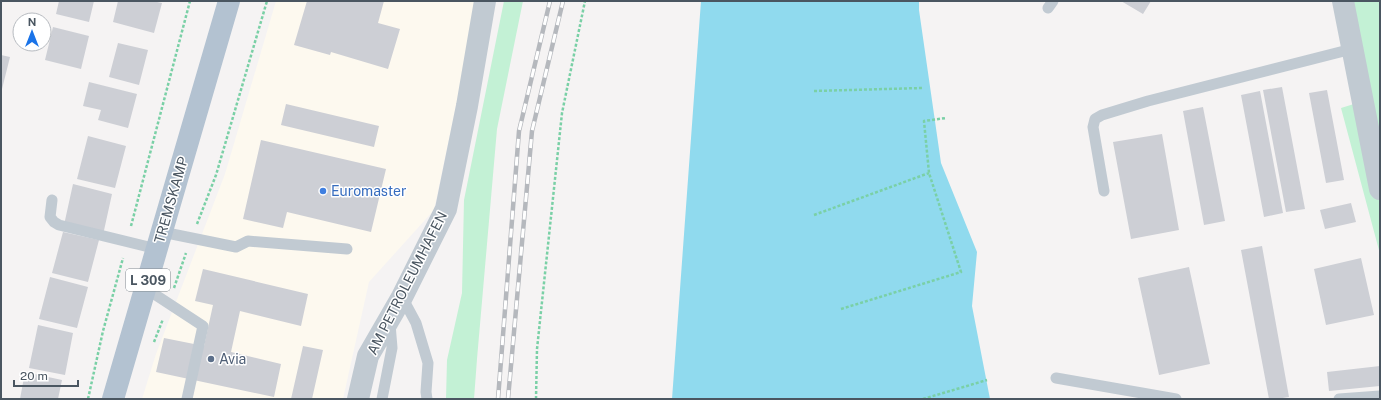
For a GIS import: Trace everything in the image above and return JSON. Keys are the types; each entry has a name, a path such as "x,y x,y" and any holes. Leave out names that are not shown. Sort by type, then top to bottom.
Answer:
{"main road":[{"name":"TREMSKAMP","path":"113,399 229,1"}],"street":[{"name":"AM PETROLEUMHAFEN","path":"358,399 368,356 402,297 446,209 485,1"},
{"path":"1343,1 1380,189"}],"lane":[{"path":"1104,191 1093,127 1095,119 1102,115 1148,101 1352,49"},
{"path":"52,200 50,217 59,225 127,242 192,238 236,247 248,241 347,249"},
{"path":"145,288 203,326 187,399"},
{"path":"402,297 416,323 428,363 427,399"},
{"path":"382,399 392,348 389,319"},
{"path":"1056,378 1176,399"},
{"path":"1339,399 1380,396"}],"path":[{"path":"88,399 103,331 190,1"},
{"path":"152,347 216,175 267,1"},
{"path":"536,399 537,349 562,113 585,1"},
{"path":"814,91 922,88"},
{"path":"841,308 961,272 929,173 924,121 946,118"},
{"path":"814,215 929,173"},
{"path":"923,399 987,380"}],"shaded area":[{"path":"276,1 478,1 434,210 369,282 343,399 142,399 156,354 225,174"}],"green space":[{"path":"504,1 523,1 497,129 474,399 446,399 447,360 462,293 464,200"},
{"path":"1351,1 1380,1 1380,254 1341,108 1370,99"}],"water":[{"path":"701,1 919,1 919,10 941,163 977,252 972,306 990,399 672,399"}],"building":[{"path":"59,1 94,1 89,22 56,14"},
{"path":"118,1 152,1 162,3 154,33 113,22"},
{"path":"307,1 384,1 378,23 400,29 388,69 331,52 330,55 294,45"},
{"path":"1121,1 1151,1 1143,14"},
{"path":"53,27 89,36 81,69 45,60 47,52 52,52"},
{"path":"118,43 148,50 139,85 109,77"},
{"path":"1,55 10,57 2,89 1,89"},
{"path":"89,82 137,94 128,128 98,120 101,110 83,106"},
{"path":"1282,87 1305,209 1286,212 1263,90"},
{"path":"1327,90 1344,180 1326,183 1309,93"},
{"path":"1260,91 1283,213 1264,217 1241,95"},
{"path":"286,104 379,126 374,147 281,125"},
{"path":"1203,107 1225,221 1204,225 1183,111"},
{"path":"1162,134 1179,230 1131,239 1113,142"},
{"path":"88,136 126,146 115,188 77,179"},
{"path":"261,140 386,169 371,232 287,212 283,228 243,219"},
{"path":"73,184 112,194 103,235 64,225"},
{"path":"1351,203 1356,222 1325,229 1320,210"},
{"path":"63,232 99,240 88,282 52,273"},
{"path":"1262,246 1289,397 1276,399 1269,399 1241,250"},
{"path":"1361,258 1374,315 1326,325 1314,269"},
{"path":"1189,267 1210,364 1159,375 1138,278"},
{"path":"203,269 308,294 301,326 240,311 231,352 281,364 274,397 156,372 164,338 204,346 213,305 195,301"},
{"path":"50,277 88,287 77,328 39,319"},
{"path":"38,325 73,333 65,375 29,368"},
{"path":"303,346 323,350 312,399 291,399"},
{"path":"1380,366 1380,386 1329,391 1327,372"},
{"path":"25,372 62,380 58,399 20,399"}],"railway":[{"path":"498,399 519,131 550,1"},
{"path":"508,399 532,131 563,1"}],"place":[{"name":"Euromaster","path":"323,191"},
{"name":"Avia","path":"211,359"}]}
